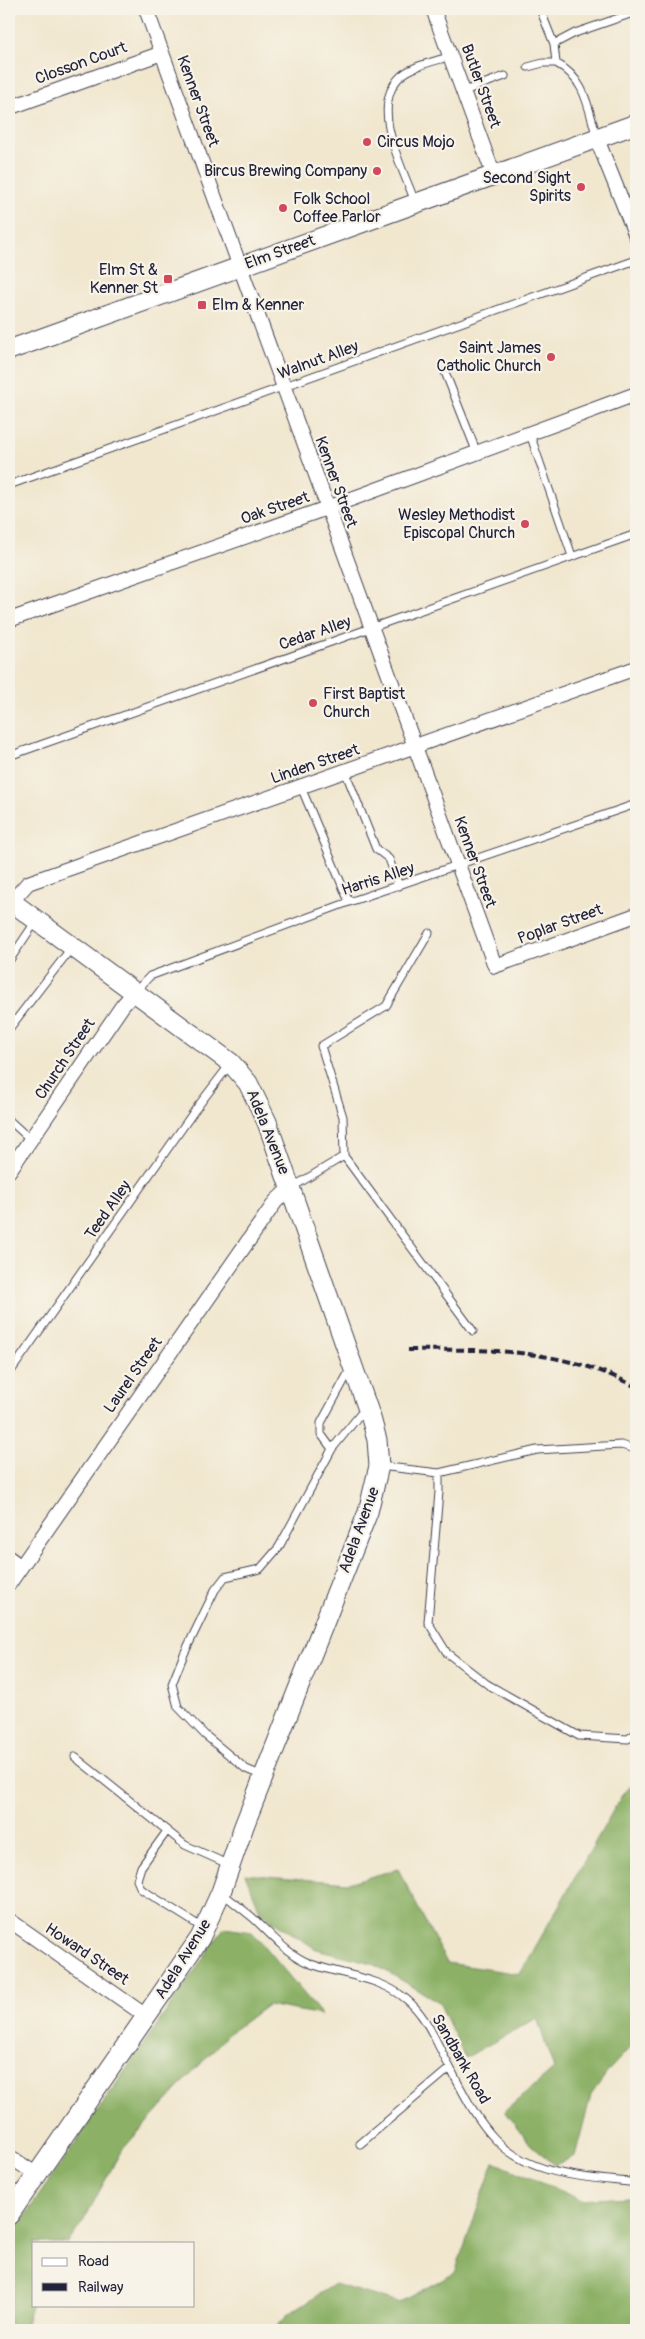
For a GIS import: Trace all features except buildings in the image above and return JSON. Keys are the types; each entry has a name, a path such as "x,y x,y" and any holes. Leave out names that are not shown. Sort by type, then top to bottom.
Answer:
{"street":[{"name":"Kenner Street","path":"146,9 495,966"},
{"name":"Butler Street","path":"433,9 452,56 494,176"},
{"name":"Closson Court","path":"11,107 162,53"},
{"name":"Elm Street","path":"9,350 636,124"},
{"path":"597,139 636,236"},
{"name":"Oak Street","path":"9,620 327,508 636,394"},
{"name":"Linden Street","path":"10,901 28,883 415,748 636,668"},
{"name":"Adela Avenue","path":"9,2215 204,1929 221,1892 264,1776 368,1512 379,1466 377,1440 368,1406 290,1188 248,1083 231,1063 10,901"},
{"name":"Poplar Street","path":"495,966 636,914"},
{"name":"Church Street","path":"9,1171 123,1005 135,992"},
{"name":"Laurel Street","path":"9,1584 276,1201 290,1188"},
{"path":"9,1558 21,1567"},
{"name":"Howard Street","path":"9,1920 146,2016"},
{"path":"9,2156 37,2175"}],"lane":[{"path":"540,9 554,44 556,63"},
{"path":"554,44 575,33 636,12"},
{"path":"415,204 389,129 386,107 393,87 401,76 415,68 452,56"},
{"path":"528,67 543,63 556,63 570,70 577,79 584,94 597,139"},
{"path":"464,91 505,76"},
{"name":"Walnut Alley","path":"9,485 636,260"},
{"path":"446,372 477,453"},
{"path":"530,434 572,556"},
{"name":"Cedar Alley","path":"9,756 633,535"},
{"path":"345,771 376,849 389,859 399,886"},
{"path":"302,787 349,902"},
{"name":"Harris Alley","path":"135,992 150,976 349,902 636,804"},
{"path":"9,961 36,920"},
{"path":"429,933 386,1006 321,1046 343,1117 344,1156 473,1331"},
{"path":"9,1029 72,946"},
{"name":"Teed Alley","path":"9,1374 195,1110 231,1063"},
{"path":"9,1120 31,1140"},
{"path":"290,1188 344,1156"},
{"path":"332,1449 320,1434 321,1424 353,1364"},
{"path":"264,1776 246,1769 205,1735 178,1707 172,1684 184,1654 215,1590 226,1577 260,1569 279,1547 332,1449 368,1406"},
{"path":"379,1466 439,1473 537,1450 621,1446 636,1449"},
{"path":"439,1473 428,1622 447,1653 487,1684 579,1736 628,1739 636,1732"},
{"path":"75,1757 185,1845 230,1866"},
{"path":"167,1831 141,1867 137,1880 141,1889 204,1929"},
{"name":"Sandbank Road","path":"221,1892 253,1918 273,1940 292,1954 311,1964 391,1987 408,2000 426,2020 450,2068 484,2126 507,2150 525,2161 559,2173 636,2183"},
{"path":"360,2144 450,2068"}],"green space":[{"path":"636,1781 636,2041 609,2070 591,2095 575,2156 555,2165 531,2145 505,2111 554,2069 537,2018 465,2058 439,2002 372,1963 316,1949 261,1913 245,1874 348,1883 398,1869 447,1963 520,1974 622,1795"},
{"path":"224,1928 252,1932 322,2015 267,2005 227,2035 121,2151 84,2220 69,2242 32,2242 32,2302 26,2323 30,2330 9,2330 9,2243 20,2223"},
{"path":"494,2162 581,2200 627,2197 636,2199 636,2330 273,2330 288,2314 335,2284 399,2303 455,2273"}],"railway":[{"path":"408,1350 496,1351 553,1358 609,1374 636,1387"}],"place":[{"name":"Circus Mojo","path":"367,142"},
{"name":"Bircus Brewing Company","path":"377,171"},
{"name":"Second Sight Spirits","path":"581,187"},
{"name":"Folk School Coffee Parlor","path":"283,208"},
{"name":"Elm St & Kenner St","path":"168,279"},
{"name":"Elm & Kenner","path":"202,305"},
{"name":"Saint James Catholic Church","path":"551,357"},
{"name":"Wesley Methodist Episcopal Church","path":"525,524"},
{"name":"First Baptist Church","path":"313,703"}]}
